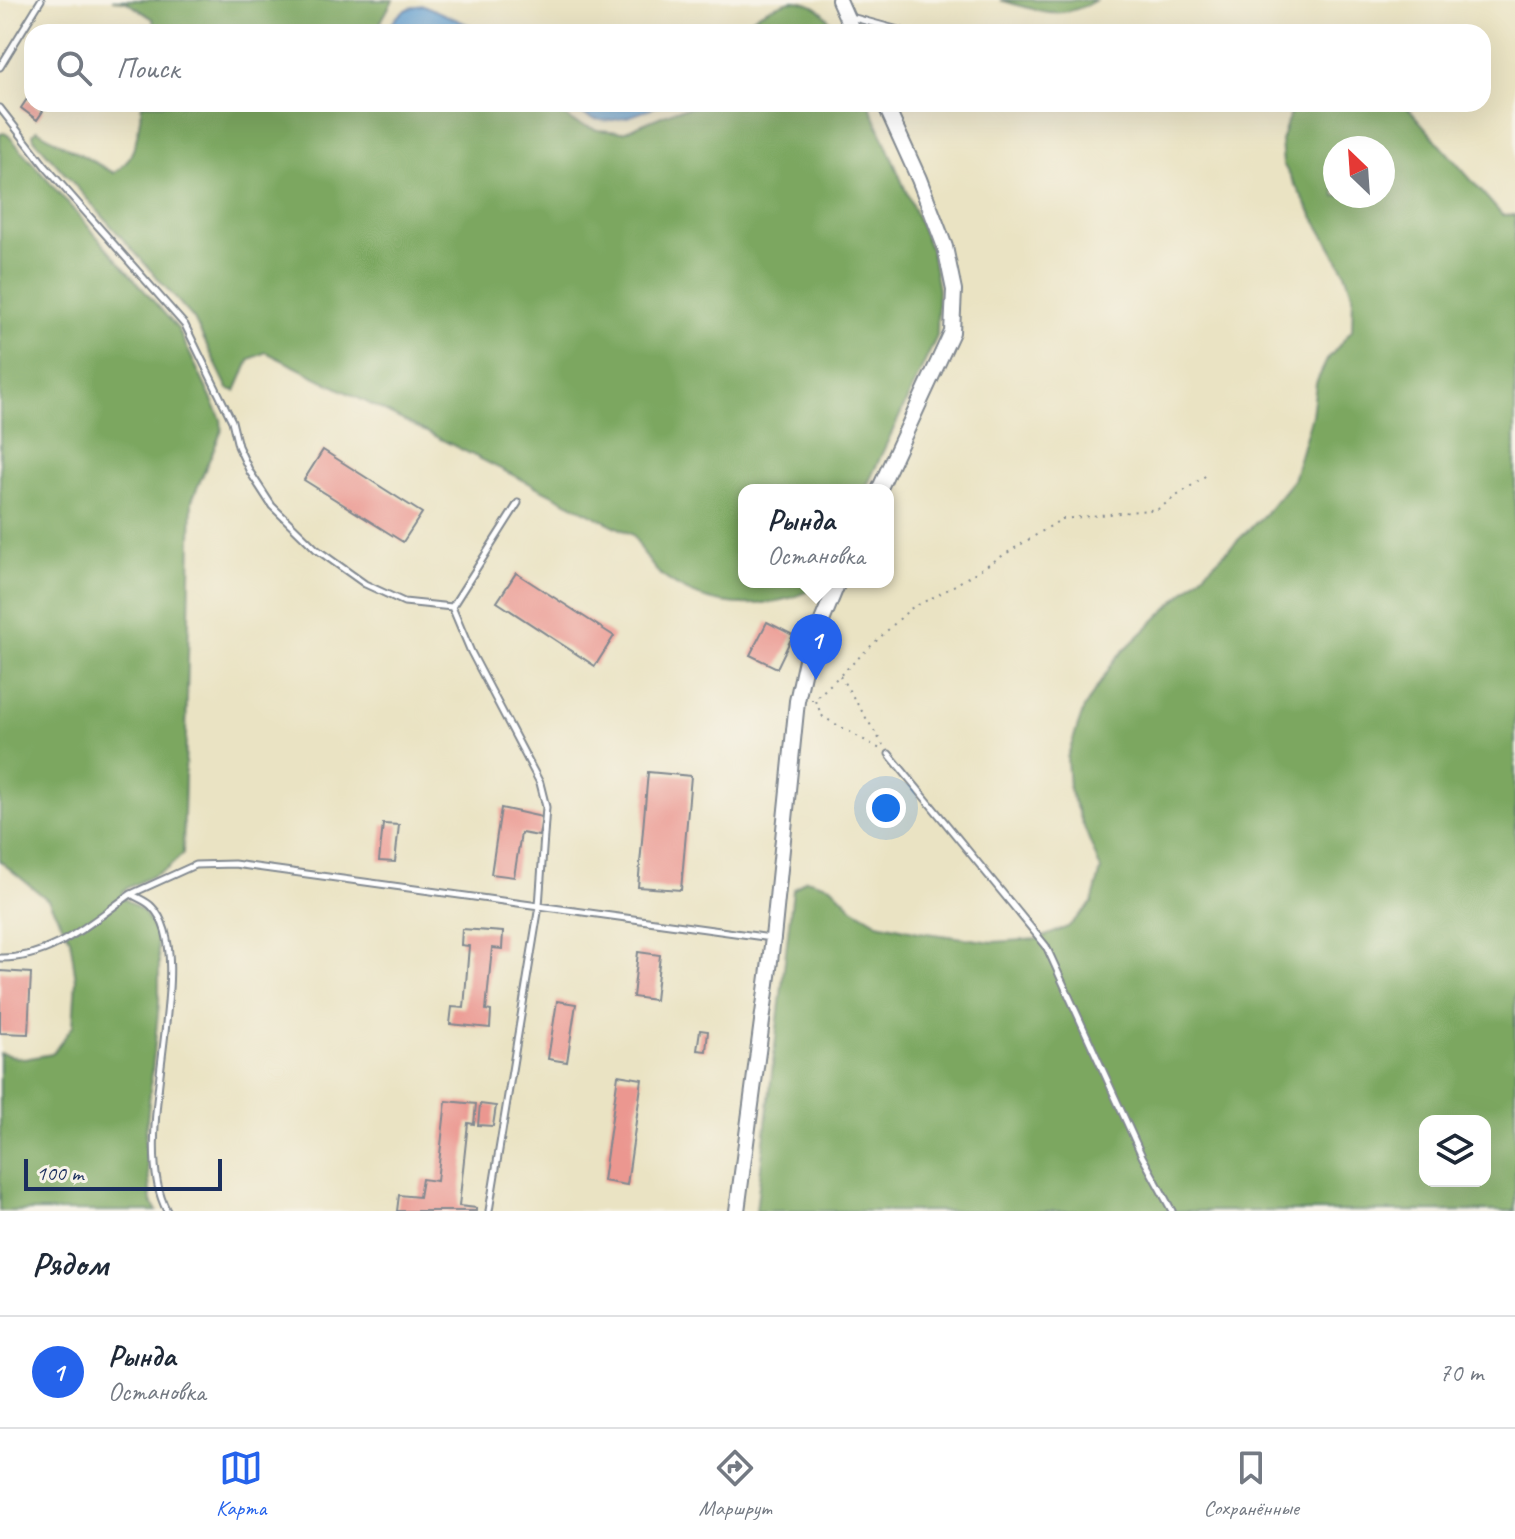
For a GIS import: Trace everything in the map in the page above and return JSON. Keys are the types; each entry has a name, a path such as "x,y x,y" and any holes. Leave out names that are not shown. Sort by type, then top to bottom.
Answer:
{"main road":[{"path":"839,0 850,24"},
{"path":"882,484 952,332 954,290 945,247 889,112"},
{"path":"737,1211 773,938 797,701 806,660 836,588"}],"lane":[{"path":"26,24 41,0"},
{"path":"846,16 876,24"},
{"path":"0,67 24,28"},
{"path":"0,108 45,166 185,325 232,421 238,446 250,472 272,506 316,549 365,584 404,602 452,607"},
{"path":"452,607 518,503"},
{"path":"452,607 471,652 540,783 546,807 539,906 489,1211"},
{"path":"889,754 1046,946 1142,1156 1172,1211"},
{"path":"0,958 34,955 57,945 131,894 195,865 216,863 773,938"},
{"path":"131,894 151,906 161,921 166,937 168,1007 154,1127 160,1200 167,1211"}],"path":[{"path":"797,701 814,700 910,609 947,590 1062,519 1158,509 1208,474"},
{"path":"840,675 889,754"},
{"path":"814,700 823,717 889,754"}],"green space":[{"path":"112,0 393,0 380,24 154,24 153,19 125,1"},
{"path":"1000,0 1096,0 1071,11 1048,12"},
{"path":"791,1 807,3 818,9 831,24 747,24 776,6"},
{"path":"141,112 560,112 573,122 598,130 623,132 671,112 872,112 931,250 938,290 937,336 868,484 738,484 738,588 815,588 790,598 756,604 707,598 691,593 661,575 633,535 266,352 250,359 236,391 228,389 194,319 34,139 33,134 37,130 114,173 128,160 138,133"},
{"path":"1291,112 1412,112 1502,215 1515,215 1515,1211 756,1211 793,890 806,879 831,886 853,908 878,923 993,942 1038,939 1068,927 1092,903 1101,870 1069,789 1067,758 1084,708 1116,658 1265,514 1293,480 1312,415 1316,383 1327,360 1352,330 1353,296 1344,270 1283,164 1281,141"},
{"path":"4,133 178,329 221,419 222,430 192,500 183,854 167,869 127,888 122,897 144,912 156,933 159,1003 145,1141 151,1201 157,1211 0,1211 0,1053 24,1059 52,1054 73,1026 76,980 70,938 48,900 0,861 0,134"}],"water":[{"path":"423,5 467,24 392,24 401,13"},
{"path":"640,112 615,120 592,118 581,113"}],"building":[{"path":"26,112 42,112 37,120"},
{"path":"323,450 422,513 403,542 304,480"},
{"path":"516,573 614,636 595,666 497,602"},
{"path":"767,622 793,635 777,668 750,655"},
{"path":"648,772 691,776 681,890 638,887"},
{"path":"501,808 542,817 539,836 521,833 514,877 491,874"},
{"path":"383,824 399,825 395,862 379,861"},
{"path":"462,929 503,932 502,949 492,948 486,1010 491,1011 490,1028 450,1024 452,1007 464,1008 469,946 461,945"},
{"path":"638,952 660,955 655,1000 633,997"},
{"path":"0,971 31,973 28,1034 0,1033"},
{"path":"557,1001 576,1004 567,1062 548,1059"},
{"path":"700,1030 708,1031 706,1051 697,1050"},
{"path":"618,1075 642,1079 627,1185 603,1181"},
{"path":"446,1101 476,1104 474,1124 468,1123 459,1206 476,1208 476,1211 397,1211 399,1195 419,1197 422,1179 437,1181"},
{"path":"480,1104 496,1106 493,1126 478,1125"}],"place":[{"name":"Рында","path":"816,680"}]}
